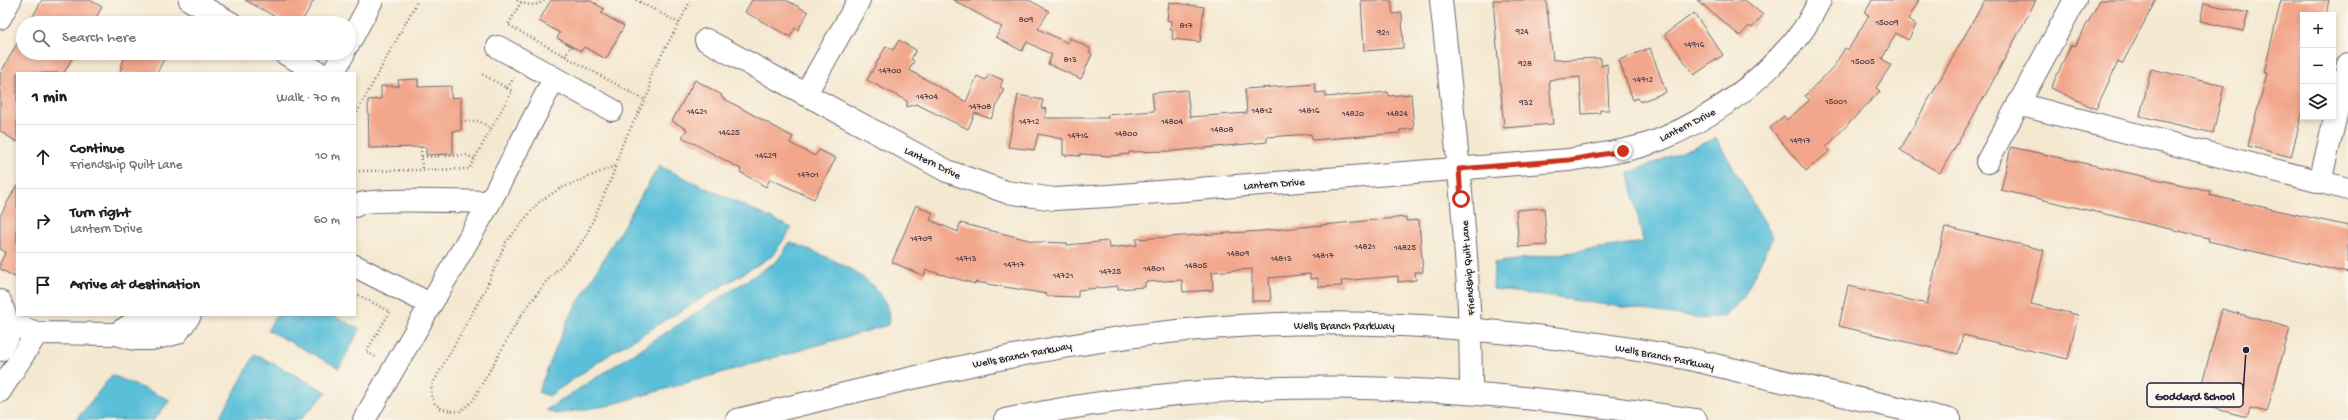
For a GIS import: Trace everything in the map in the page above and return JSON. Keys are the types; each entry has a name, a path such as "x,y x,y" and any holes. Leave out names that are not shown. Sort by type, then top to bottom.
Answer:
{"main road":[{"path":"0,18 10,0"},
{"path":"190,0 219,16"},
{"path":"356,31 372,0"},
{"path":"805,95 859,0"},
{"name":"Friendship Quilt Lane","path":"1442,0 1459,169 1471,330 1472,392"},
{"name":"Lantern Drive","path":"706,40 947,171 1006,192 1054,199 1569,160 1623,151 1663,138 1727,104 1762,75 1801,33 1820,0"},
{"path":"1987,162 2075,0"},
{"path":"498,47 612,110"},
{"path":"297,60 318,72"},
{"path":"334,72 340,60"},
{"path":"2320,182 2348,64"},
{"path":"364,420 490,202 554,79"},
{"path":"2018,104 2348,189"},
{"path":"356,205 378,202 490,202"},
{"path":"356,267 430,304"},
{"path":"0,301 8,323 8,337 0,350"},
{"path":"8,323 37,332 116,334 134,339 170,337 177,333 187,318"},
{"name":"Wells Branch Parkway","path":"737,420 981,361 1103,339 1201,328 1321,323 1408,325 1573,340 1682,358 1950,420"},
{"path":"0,391 37,332"},
{"path":"1005,420 1135,398 1265,388 1367,386 1472,392 1609,407 1696,420"}],"path":[{"path":"356,114 418,0"},
{"path":"516,0 528,6 534,6 544,0"},
{"path":"596,4 598,0"},
{"path":"636,0 679,23"},
{"path":"645,100 650,90 650,76 691,0"},
{"path":"565,56 571,46"},
{"path":"356,171 469,169 512,91 480,73"},
{"path":"508,88 515,76"},
{"path":"461,121 479,121 491,128"},
{"path":"421,147 422,170"},
{"path":"422,157 467,154 475,158"},
{"path":"615,166 612,177 587,234 579,246 545,283 520,317 472,402 459,412 442,409 435,404 431,395 432,385 485,290 506,242 543,200 559,189 615,166"},
{"path":"356,295 390,312 366,352 381,360"}],"water":[{"path":"1716,138 1773,237 1743,298 1725,316 1708,319 1493,289 1494,263 1643,242 1629,173"},
{"path":"659,166 792,228 772,256 616,350 549,396 538,392 568,319"},
{"path":"790,242 837,262 869,283 881,295 888,309 888,325 606,406 555,414 546,410 777,261"},
{"path":"275,316 334,316 360,329 339,368 268,330"},
{"path":"255,354 327,392 300,420 219,420"},
{"path":"112,375 170,400 154,420 76,420"}],"building":[{"path":"42,0 90,0 102,7 97,16 33,16"},
{"path":"245,0 314,0 305,16 274,16"},
{"path":"551,0 589,0 604,9 601,13 624,26 606,59 584,47 581,51 571,46 557,38 560,33 539,21"},
{"path":"752,0 786,0 808,12 798,30 795,28 790,37 745,12"},
{"path":"953,0 1029,0 1049,11 1038,29 1068,43 1070,38 1091,49 1089,52 1092,54 1081,79 1048,64 1052,55 1027,42 1022,51 996,37 1002,27"},
{"path":"1361,0 1391,0 1393,14 1402,13 1403,48 1364,51"},
{"path":"1493,0 1546,0 1553,60 1601,58 1601,66 1607,64 1609,110 1600,110 1600,113 1582,114 1580,77 1549,80 1553,124 1504,128"},
{"path":"1697,0 1745,0 1763,15 1752,28 1749,26 1740,36"},
{"path":"1872,0 1919,0 1908,20 1916,25 1908,40 1896,33 1882,59 1891,65 1876,88 1880,91 1826,147 1830,151 1806,171 1770,128 1784,116 1787,120 1810,100 1805,96 1834,66 1845,48 1848,50 1869,15 1865,13"},
{"path":"1985,0 2036,0 1986,94 1940,173 1900,150"},
{"path":"2100,0 2156,0 2122,64 2118,62 2096,109 2051,88 2071,45 2075,46"},
{"path":"2281,0 2329,0 2327,12 2300,12 2300,120 2291,157 2248,146 2267,73 2264,73"},
{"path":"1169,2 1204,7 1200,42 1172,39 1173,30 1170,30 1171,21 1167,20"},
{"path":"2204,3 2248,13 2243,31 2200,21"},
{"path":"1694,13 1723,55 1694,75 1665,34"},
{"path":"899,40 916,50 911,59 914,61 909,70 966,102 977,76 986,80 989,74 1003,80 1000,87 1004,89 991,119 975,113 968,129 916,104 907,107 907,101 867,80 886,46 893,50"},
{"path":"16,45 16,60 71,60 65,72 16,72 16,141 0,131 0,74"},
{"path":"1650,48 1666,92 1640,102 1638,98 1633,100 1619,60"},
{"path":"124,60 164,60 158,72 120,72 122,68 120,67"},
{"path":"2151,69 2224,86 2213,133 2140,116"},
{"path":"418,79 418,87 451,86 451,98 461,97 461,131 453,131 453,154 426,155 426,147 369,148 368,100 381,99 381,86 399,86 398,80"},
{"path":"695,80 722,95 721,97 793,137 790,143 815,156 819,150 836,158 814,199 770,179 766,187 740,172 741,169 682,137 687,129 672,121"},
{"path":"1315,84 1316,93 1326,92 1326,97 1388,92 1389,96 1411,94 1414,129 1400,130 1400,133 1312,140 1311,134 1267,137 1267,142 1174,151 1129,152 1129,154 1110,156 1080,154 1080,156 1063,155 1063,139 1038,134 1034,150 1008,147 1018,95 1043,100 1041,108 1047,109 1045,118 1108,118 1107,115 1154,111 1152,93 1187,90 1190,117 1247,113 1245,89"},
{"path":"2011,147 2210,191 2209,195 2348,226 2348,273 2208,241 2209,238 2001,190"},
{"path":"16,187 16,277 0,269 0,263 6,252 0,249 0,216"},
{"path":"916,205 933,213 930,220 958,232 960,223 1037,242 1067,243 1067,245 1108,241 1109,248 1137,245 1136,239 1261,231 1406,217 1406,221 1419,220 1423,272 1415,272 1416,280 1398,282 1398,276 1341,281 1342,286 1318,287 1318,278 1310,279 1310,274 1269,278 1271,301 1252,301 1252,269 1212,272 1213,290 1183,292 1182,280 1145,282 1145,287 1118,289 1118,286 1078,290 1078,297 1047,296 1047,294 975,282 975,284 926,270 924,276 892,262"},
{"path":"1544,208 1547,245 1519,247 1516,210"},
{"path":"1945,227 2044,250 2031,304 2078,315 2068,359 1963,335 1958,354 1839,326 1848,286 1927,304"},
{"path":"2222,309 2290,328 2267,412 2250,408 2247,417 2212,408 2215,398 2199,394"}],"place":[{"name":"Goddard School","path":"2246,350"}],"route":[{"path":"1461,199 1459,169 1569,160 1623,151"}]}
